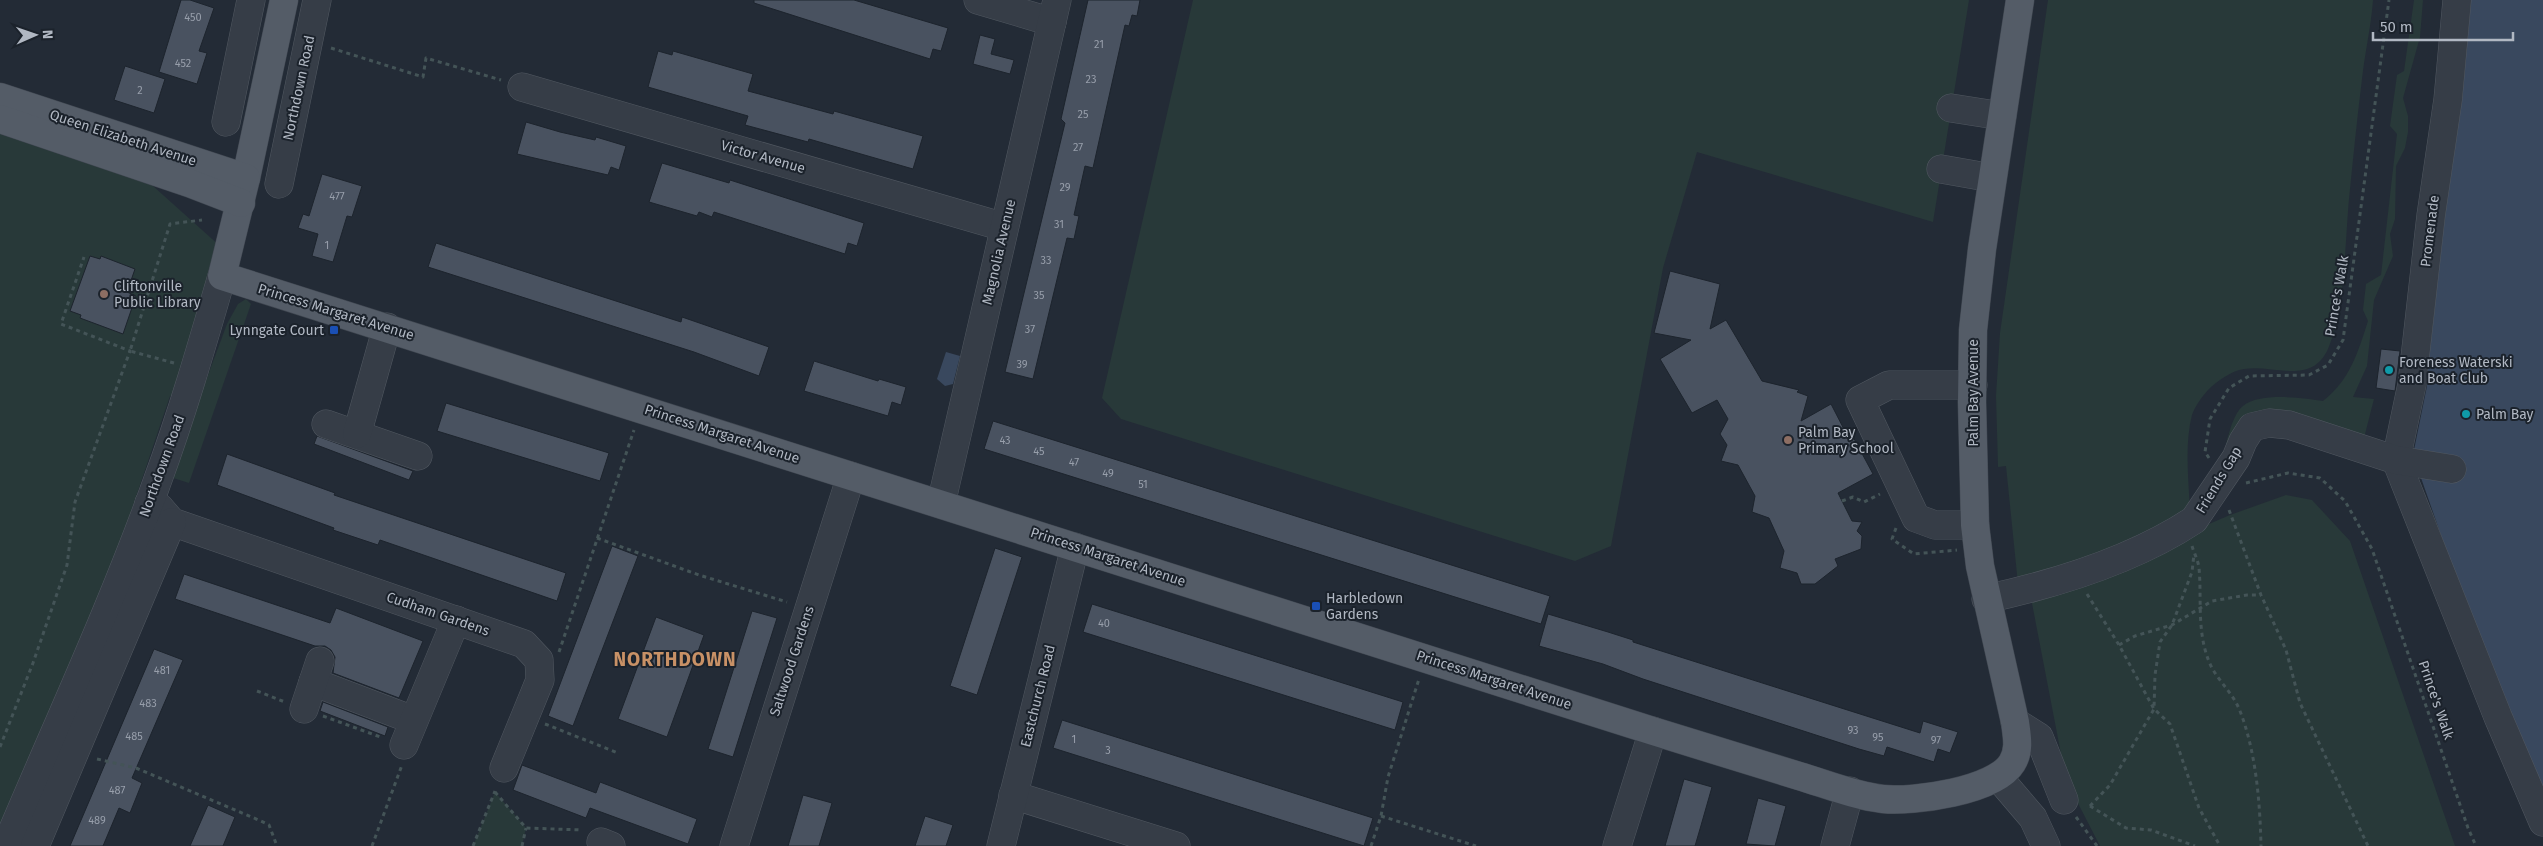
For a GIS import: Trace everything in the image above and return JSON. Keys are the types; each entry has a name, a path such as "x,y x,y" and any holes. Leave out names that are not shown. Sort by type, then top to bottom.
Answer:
{"main road":[{"name":"Palm Bay Avenue","path":"1998,777 2012,764 2018,748 2015,722 1986,599 1975,525 1972,385 1973,330 1992,178 2020,0"},
{"name":"Northdown Road","path":"222,276 244,190 282,8"},
{"name":"Queen Elizabeth Avenue","path":"0,97 244,190"},
{"name":"Queen Elizabeth Avenue","path":"0,119 189,183 244,190"},
{"name":"Princess Margaret Avenue","path":"222,276 1653,731 1850,791 1884,799 1920,798 1963,790 1998,777"}],"street":[{"path":"226,122 251,0"},
{"path":"978,0 1054,11"},
{"name":"Promenade","path":"2396,460 2412,384 2431,216 2448,99 2457,0"},
{"name":"Northdown Road","path":"279,184 313,21 282,8"},
{"name":"Magnolia Avenue","path":"941,504 1054,11"},
{"path":"239,60 270,70"},
{"name":"Victor Avenue","path":"522,86 1004,227"},
{"path":"1951,108 2002,116"},
{"path":"1941,169 1992,178"},
{"name":"Northdown Road","path":"6,846 107,610 149,503 196,370 222,276"},
{"path":"357,434 387,327"},
{"path":"1972,385 1889,385 1860,400 1916,518 1935,524 1975,525"},
{"name":"Friends Gap","path":"1986,599 2017,593 2132,553 2185,526 2194,520 2236,458 2243,441 2252,427 2269,422 2289,425 2396,460 2452,469"},
{"path":"326,424 418,456"},
{"path":"2396,460 2498,717 2543,822"},
{"name":"Saltwood Gardens","path":"734,846 750,787 851,476"},
{"name":"Cudham Gardens","path":"149,503 159,506 172,522 524,644 539,660"},
{"name":"Northdown Road","path":"35,846 172,522"},
{"name":"Eastchurch Road","path":"1001,846 1075,547"},
{"path":"304,709 317,672 408,733 456,620"},
{"path":"500,780 540,680 539,660"},
{"path":"2015,722 2039,737 2064,800"},
{"path":"1617,846 1653,731"},
{"path":"1998,777 2033,818 2046,846"},
{"path":"1835,846 1850,791"},
{"path":"1013,795 1176,846"}],"path":[{"name":"Prince's Walk","path":"2389,0 2343,340 2328,365 2309,375 2249,376 2229,388 2210,419 2205,452 2221,478 2247,483 2288,473 2320,478 2345,501 2372,549 2468,828 2476,846"},
{"path":"313,21 423,77 426,58 522,86"},
{"path":"0,746 33,663 67,564 75,502 130,351 170,224 202,220"},
{"path":"84,257 61,324 130,351 196,370"},
{"path":"539,660 558,654 641,408"},
{"path":"2221,478 2230,515 2261,595 2286,650 2300,703 2368,846"},
{"path":"2185,526 2199,566 2199,608 2211,666 2231,692 2240,710 2250,744 2260,815 2261,846"},
{"path":"597,538 699,574 809,609"},
{"path":"2090,806 2110,785 2154,709 2155,675 2160,642 2172,625 2192,572 2194,554"},
{"path":"2073,574 2119,644 2154,709 2170,724 2199,808 2220,846"},
{"path":"2119,644 2135,636 2172,625 2212,602 2247,595 2261,595"},
{"path":"1371,846 1381,816 1388,777 1426,659"},
{"path":"257,691 304,709 408,733 409,748 372,846"},
{"path":"525,716 618,753"},
{"path":"74,753 136,768 262,821 269,825 276,846"},
{"path":"500,780 526,828 522,846"},
{"path":"472,846 500,780"},
{"path":"2064,800 2078,799 2126,828 2152,830 2195,846"},
{"path":"2064,800 2097,846"},
{"path":"1381,816 1476,846"},
{"path":"526,828 604,831 606,844"}],"shaded area":[{"path":"1193,0 1969,0 1933,222 1697,152 1663,268 1611,546 1575,561 1121,419 1102,398"},
{"path":"2048,0 2373,0 2357,124 2341,296 2334,333 2328,349 2321,360 2312,367 2291,371 2256,368 2244,369 2224,377 2208,390 2192,415 2188,439 2190,513 2185,518 2018,584 2006,466 1998,467 1996,396 2000,333"},
{"path":"2414,0 2423,0 2420,37 2403,98 2408,116 2408,132 2405,148 2396,166 2395,219 2390,234 2393,256 2374,300 2367,366 2353,397 2374,399 2364,438 2282,416 2228,456 2226,446 2228,437 2235,417 2243,406 2250,402 2271,397 2323,401 2340,384 2352,365 2368,321 2363,310 2366,284 2381,275 2397,134 2390,126 2397,75 2404,71"},
{"path":"0,127 134,169 221,247 175,397 170,396 116,556 0,833"},
{"path":"246,299 251,304 189,483 170,477 227,324 238,304"},
{"path":"2286,495 2312,500 2350,541 2455,846 2100,846 2066,780 2031,598 2053,591 2230,515"},
{"path":"495,792 526,828 522,846 473,846"}],"water":[{"name":"Palm Bay","path":"2466,0 2543,0 2543,801 2483,655 2413,455 2427,386 2428,342"},
{"path":"946,352 960,356 953,384 945,386 937,379"}],"building":[{"path":"181,0 190,0 214,8 199,51 207,53 197,84 159,72"},
{"path":"754,0 854,0 948,28 941,51 933,49 930,59 754,3"},
{"path":"1088,0 1140,0 1137,16 1132,15 1129,26 1125,25 1093,168 1085,166 1074,215 1079,216 1074,239 1067,238 1033,379 1005,372 1065,123 1061,119"},
{"path":"980,35 995,39 991,54 1014,60 1010,74 973,64"},
{"path":"658,51 672,55 673,51 753,74 748,91 833,114 834,111 923,136 913,169 809,139 808,142 745,125 748,116 648,87"},
{"path":"125,66 165,79 154,113 114,100"},
{"path":"526,122 560,132 595,140 596,137 626,146 619,170 611,167 608,175 517,154"},
{"path":"662,163 729,183 730,180 864,223 857,246 848,243 845,254 714,212 712,217 699,212 697,216 649,202"},
{"path":"322,174 362,186 352,217 347,216 333,262 312,256 318,234 298,228 303,214 309,216"},
{"path":"436,243 681,322 682,317 769,347 759,376 694,352 428,267"},
{"name":"Cliftonville Public Library","path":"90,256 100,259 101,256 135,269 127,292 136,296 123,334 80,318 81,315 70,311"},
{"path":"1670,271 1720,284 1710,329 1726,320 1762,381 1799,390 1797,392 1808,396 1801,421 1831,404 1847,435 1851,433 1873,474 1838,493 1852,521 1862,522 1857,531 1862,536 1861,549 1835,559 1838,566 1815,584 1801,584 1797,573 1780,568 1784,551 1769,518 1752,512 1755,496 1738,465 1721,461 1727,445 1720,434 1728,419 1717,400 1692,413 1660,359 1691,340 1654,333"},
{"name":"Foreness Waterski and Boat Club","path":"2381,349 2400,351 2395,391 2376,388"},
{"path":"814,361 878,381 879,379 906,387 901,405 892,402 888,416 804,391"},
{"path":"446,403 609,453 600,481 437,431"},
{"path":"993,421 1550,596 1541,624 984,449"},
{"path":"317,436 413,471 409,480 314,444"},
{"path":"227,454 335,493 334,495 566,573 557,601 380,540 378,545 333,530 334,528 217,485"},
{"path":"612,546 638,556 573,726 548,716"},
{"path":"995,548 1022,557 977,695 950,686"},
{"path":"184,574 330,623 336,608 423,641 399,698 333,673 335,657 331,650 325,646 315,646 175,599"},
{"path":"1092,604 1403,702 1395,730 1083,632"},
{"path":"752,611 777,618 733,757 708,749"},
{"path":"1548,614 1920,733 1923,721 1958,732 1950,753 1938,749 1934,762 1887,747 1884,756 1859,749 1643,679 1603,664 1539,646"},
{"path":"656,617 704,635 667,737 618,719"},
{"path":"154,649 183,660 132,778 142,783 130,813 119,808 103,846 70,846"},
{"path":"323,702 388,727 385,736 320,711"},
{"path":"1062,720 1373,818 1364,846 1053,748"},
{"path":"522,765 596,793 600,782 697,819 688,844 590,808 586,818 513,790"},
{"path":"1684,779 1712,787 1695,846 1665,846"},
{"path":"803,795 832,803 819,846 788,846"},
{"path":"1758,798 1786,806 1775,846 1746,844"},
{"path":"208,805 235,817 223,846 190,846"},
{"path":"925,816 953,825 946,846 915,846"}],"place":[{"name":"Cliftonville Public Library","path":"104,294"},
{"name":"Lynngate Court","path":"334,330"},
{"name":"Foreness Waterski and Boat Club","path":"2389,370"},
{"name":"Palm Bay","path":"2466,414"},
{"name":"Palm Bay Primary School","path":"1788,440"},
{"name":"Harbledown Gardens","path":"1316,606"}],"district":[{"name":"NORTHDOWN","path":"675,659"}]}
